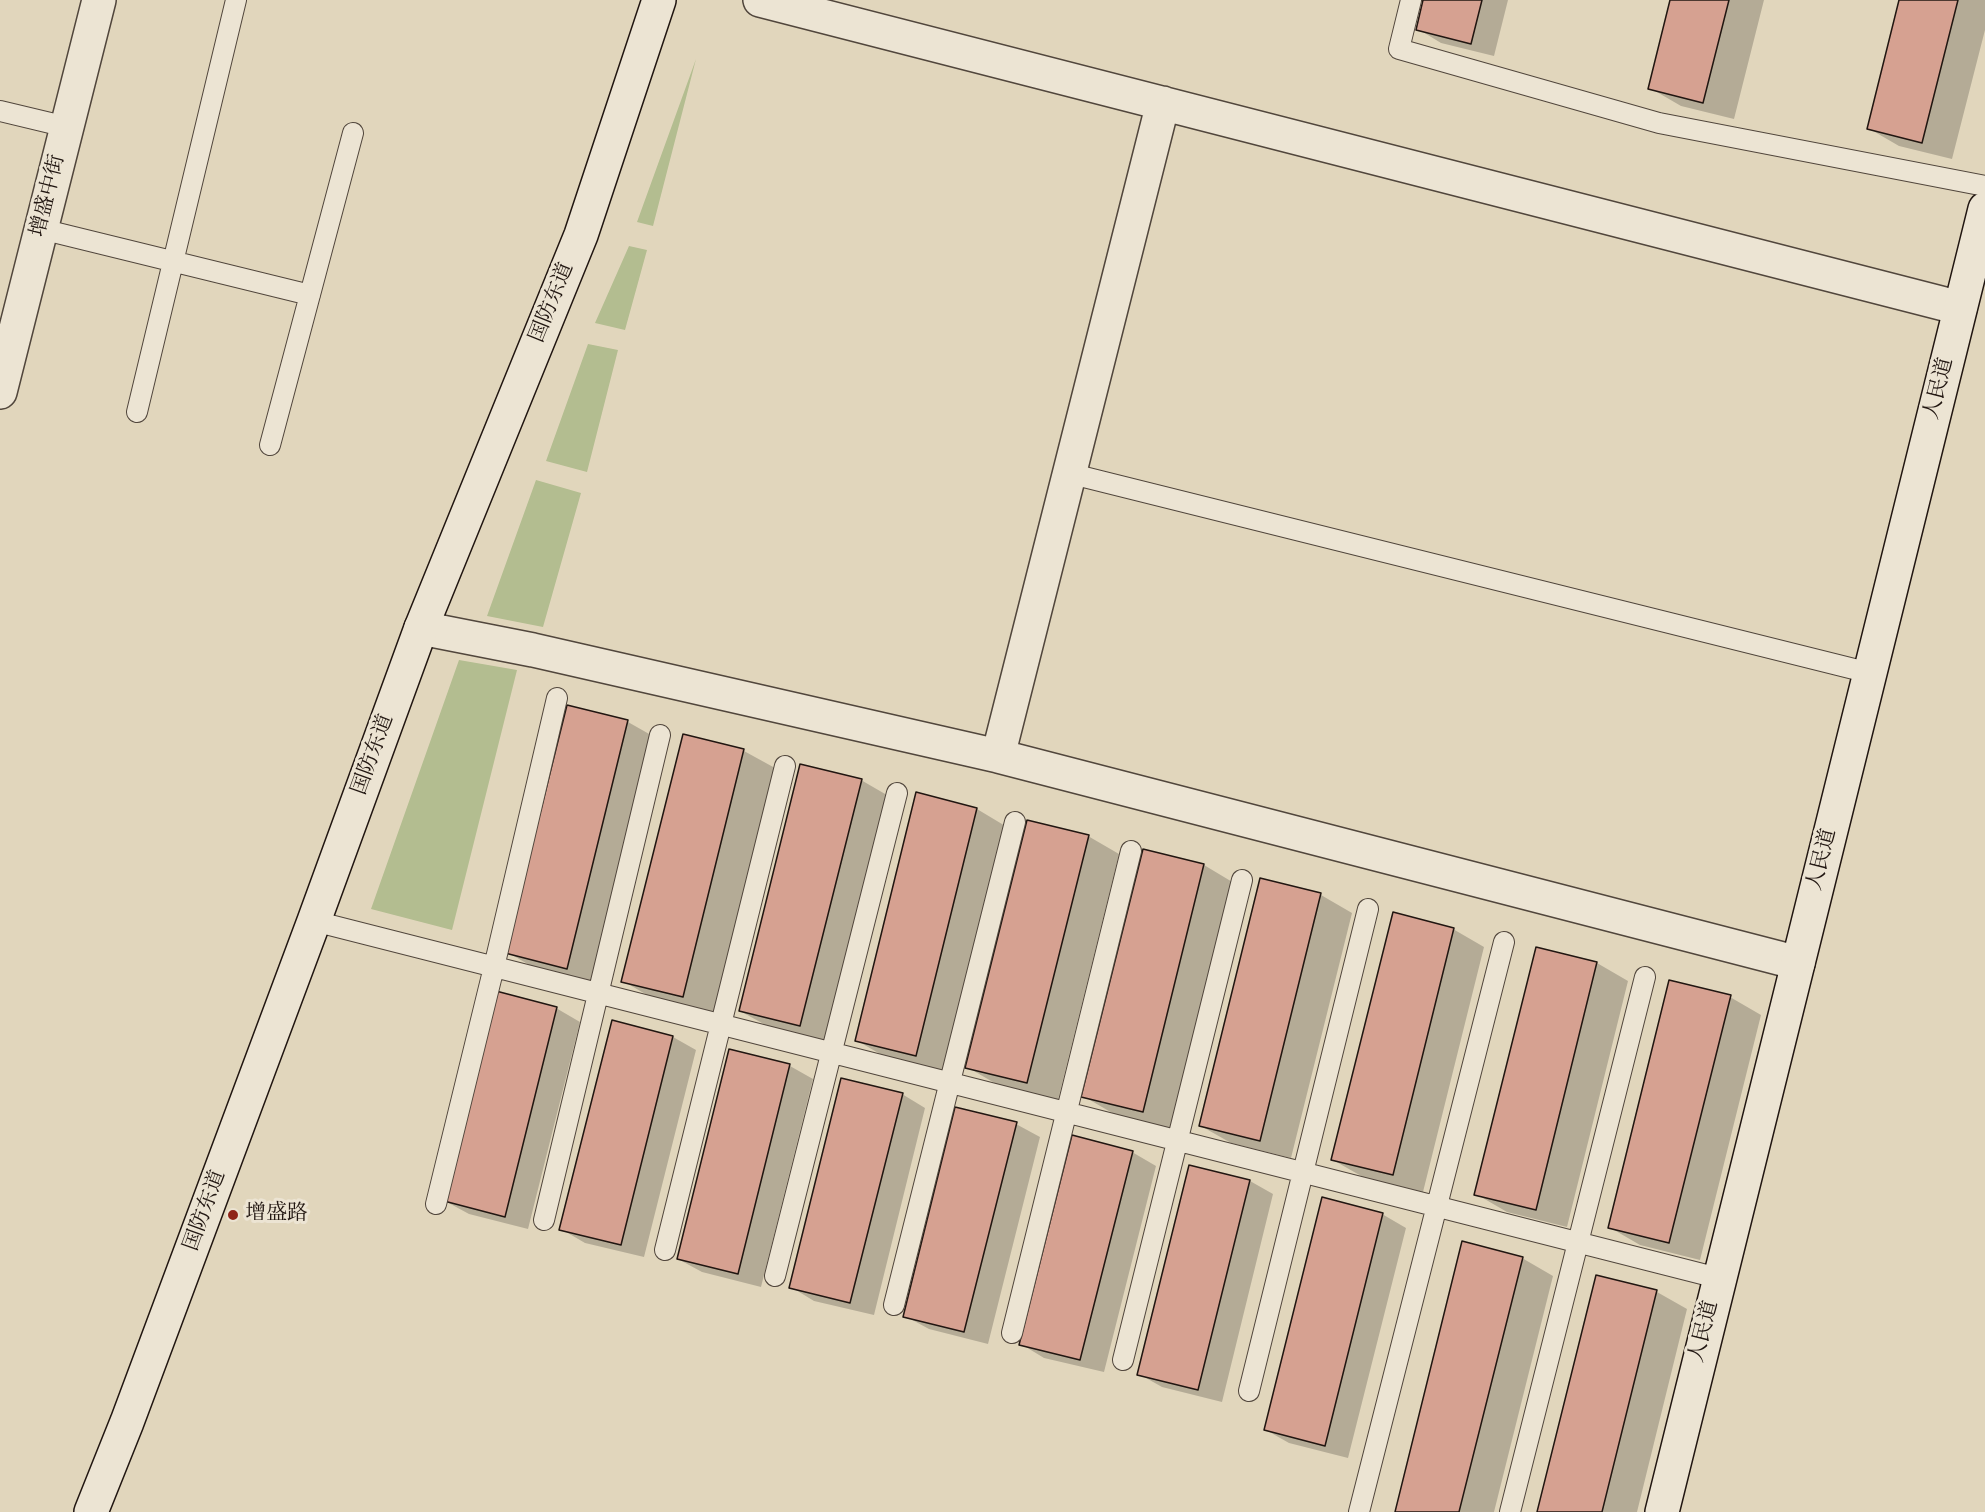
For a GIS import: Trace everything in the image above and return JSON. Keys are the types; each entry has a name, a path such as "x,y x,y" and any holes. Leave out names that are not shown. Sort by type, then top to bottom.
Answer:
{"street":[{"name":"增盛中街","path":"0,392 99,0"},
{"name":"国防东道","path":"91,1512 127,1422 421,628 581,235 659,0"},
{"path":"760,0 1163,103 1970,294"},
{"path":"998,756 1163,103"},
{"name":"人民道","path":"1662,1512 1718,1278 1870,673 1970,294 1985,209"},
{"path":"421,628 532,650 998,756 1798,963"}],"lane":[{"path":"137,412 236,0"},
{"path":"1411,0 1399,49 1659,123 1985,186"},
{"path":"0,111 67,127"},
{"path":"270,445 353,133"},
{"path":"41,229 310,295"},
{"path":"1068,473 1870,673"},
{"path":"436,1204 557,698"},
{"path":"544,1220 660,735"},
{"path":"665,1250 785,766"},
{"path":"775,1276 897,793"},
{"path":"894,1305 1015,822"},
{"path":"1012,1333 1131,851"},
{"path":"1123,1360 1242,880"},
{"path":"1249,1390 1368,909"},
{"path":"314,921 1718,1278"},
{"path":"1359,1512 1504,942"},
{"path":"1510,1512 1645,976"}],"green space":[{"path":"696,59 653,226 637,222"},
{"path":"629,246 647,250 625,330 595,323"},
{"path":"588,344 618,350 587,472 546,461"},
{"path":"536,480 581,493 543,627 487,616"},
{"path":"459,660 517,670 452,930 371,909"}],"building":[{"path":"1423,0 1482,0 1471,44 1416,30"},
{"path":"1670,0 1729,0 1703,103 1648,89"},
{"path":"1899,0 1958,0 1922,143 1867,129"},
{"path":"567,705 628,720 567,969 505,953"},
{"path":"683,734 744,749 683,997 621,982"},
{"path":"800,764 862,779 800,1026 739,1011"},
{"path":"916,792 977,808 916,1056 855,1041"},
{"path":"1027,820 1089,835 1027,1083 965,1068"},
{"path":"1143,849 1204,864 1143,1112 1081,1097"},
{"path":"1260,878 1321,893 1260,1141 1199,1126"},
{"path":"1393,912 1454,928 1393,1175 1331,1160"},
{"path":"1536,947 1597,962 1536,1210 1474,1195"},
{"path":"1669,980 1731,995 1669,1243 1608,1228"},
{"path":"496,991 557,1007 505,1217 444,1201"},
{"path":"612,1020 673,1036 621,1245 559,1230"},
{"path":"729,1049 790,1064 738,1274 677,1259"},
{"path":"841,1078 903,1093 850,1303 789,1288"},
{"path":"955,1107 1017,1122 964,1332 903,1317"},
{"path":"1072,1135 1133,1151 1080,1360 1019,1345"},
{"path":"1189,1165 1250,1180 1198,1390 1137,1375"},
{"path":"1322,1197 1383,1213 1325,1446 1264,1430"},
{"path":"1462,1241 1523,1257 1459,1512 1395,1512"},
{"path":"1596,1275 1657,1290 1602,1512 1537,1512"}],"place":[{"name":"增盛路","path":"233,1215"}]}
